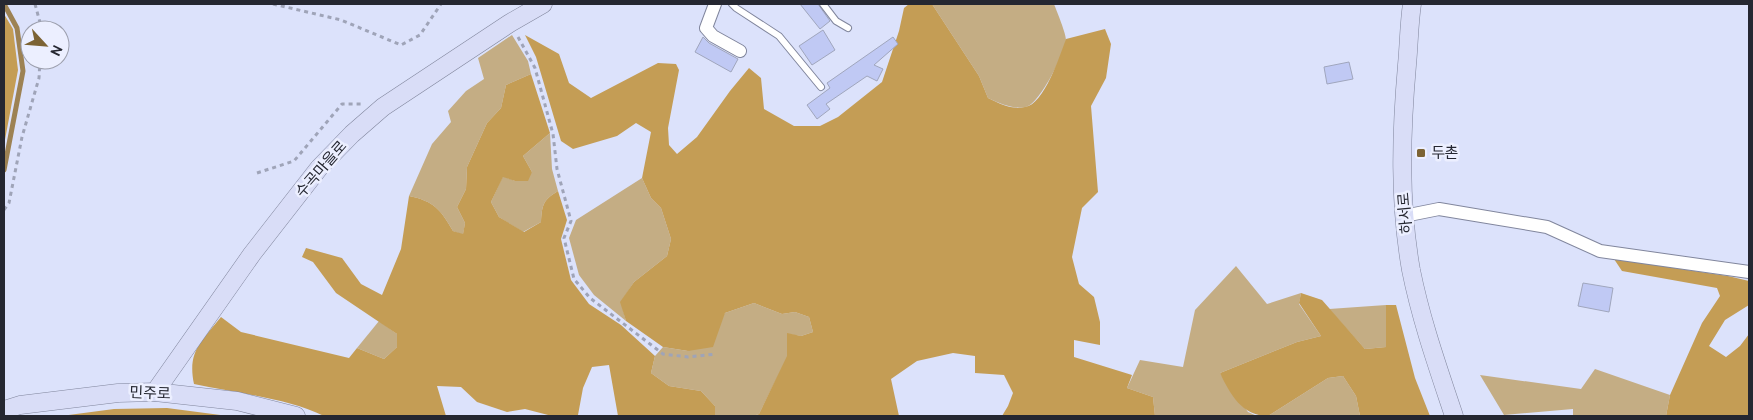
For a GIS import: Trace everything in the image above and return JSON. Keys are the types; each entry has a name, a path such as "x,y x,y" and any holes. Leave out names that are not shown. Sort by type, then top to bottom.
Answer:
{"street":[{"name":"수곡마을로","path":"155,392 252,254 319,168 352,134 383,107 510,23 543,4"},
{"path":"715,4 706,28 713,36 740,52"},
{"name":"하서로","path":"1412,4 1404,102 1402,156 1404,216 1412,270 1424,326 1454,416"},
{"path":"1404,216 1439,209 1547,226 1600,251 1749,272"},
{"name":"민주로","path":"4,410 20,405 118,392 155,392 237,401 296,416"}],"lane":[{"path":"732,4 779,36 821,87"},
{"path":"823,4 836,21 848,28"}],"path":[{"path":"35,4 39,20"},
{"path":"273,4 340,20 401,45 420,35 441,4"},
{"path":"510,23 535,68 553,134 557,169 571,221 564,238 574,279 590,298 663,354 688,357 716,354"},
{"path":"4,210 9,203 22,137 39,78 39,70"},
{"path":"257,172 294,161 342,104 369,104 383,107"}],"shaded area":[{"path":"909,4 932,4 979,76 988,98 1015,108 1025,107 1039,98 1045,89 1066,39 1105,29 1111,44 1106,78 1091,106 1098,192 1082,208 1072,257 1079,284 1094,297 1100,322 1100,345 1074,340 1074,357 1132,375 1127,388 1153,397 1155,416 1002,416 1013,393 1004,375 975,373 975,356 953,353 917,361 891,379 899,416 753,416 759,414 787,356 787,333 801,336 813,332 809,317 795,312 782,314 754,303 725,313 713,347 688,351 663,347 626,321 620,302 634,282 667,256 671,239 661,208 651,198 642,178 651,132 636,123 617,136 573,149 561,141 536,57 525,35 559,54 569,83 591,98 658,63 676,64 679,70 668,128 669,145 677,154 697,137 749,68 761,78 764,109 794,126 820,126 838,117 882,82 899,31 904,8"},
{"path":"932,4 1054,4 1066,40 1056,67 1037,98 1025,107 1016,107 1006,106 988,98 979,76"},
{"path":"4,14 13,29 18,70 4,145"},
{"path":"512,35 528,61 531,74 506,85 501,108 487,123 467,167 466,189 457,207 465,223 463,235 453,231 445,217 431,204 409,196 432,144 451,122 448,111 466,91 484,79 478,58"},
{"path":"531,74 550,133 523,156 532,172 528,181 515,181 503,177 491,202 499,217 524,232 541,222 544,203 558,191 567,220 561,239 571,280 589,304 621,325 655,356 651,373 669,386 701,391 715,406 715,416 618,416 609,365 592,367 583,388 578,415 552,416 525,409 507,412 477,402 461,387 437,386 446,416 324,416 277,400 194,384 192,373 194,355 202,340 221,317 241,332 349,358 357,348 384,359 397,347 397,334 336,293 313,262 302,257 306,248 342,258 361,284 382,295 401,249 409,196 431,204 445,217 453,231 463,234 465,223 457,207 466,189 467,167 487,123 501,108 506,85"},
{"path":"550,133 552,169 558,191 544,203 541,222 523,232 499,217 491,202 503,176 515,181 532,172 523,156"},
{"path":"642,178 651,198 661,208 671,239 667,256 634,282 621,302 626,321 594,295 579,275 569,238 576,220"},
{"path":"1614,259 1728,276 1749,281 1749,305 1725,320 1709,346 1726,357 1740,346 1749,334 1749,416 1666,416 1670,395 1702,323 1720,296 1717,288 1622,271"},
{"path":"1236,266 1267,304 1301,293 1299,304 1321,336 1297,342 1220,373 1248,412 1257,416 1155,416 1153,397 1127,388 1140,360 1183,367 1195,310"},
{"path":"1301,293 1322,300 1365,349 1386,347 1386,305 1396,305 1415,378 1430,416 1360,416 1356,396 1343,376 1328,378 1268,416 1259,415 1244,408 1228,389 1220,373 1297,342 1321,336 1299,303"},
{"path":"754,303 782,314 795,312 809,317 813,332 801,336 787,334 788,356 759,414 753,416 715,416 715,406 701,391 669,386 651,373 655,356 663,347 688,351 725,313"},
{"path":"1386,305 1386,347 1365,349 1329,309"},
{"path":"379,321 397,334 397,347 384,359 357,348"},
{"path":"1595,369 1670,395 1666,416 1573,416 1573,409 1504,415 1480,375 1581,389"},
{"path":"1343,376 1356,396 1360,416 1268,416 1328,378"},
{"path":"167,408 228,416 61,416 114,409"}],"building":[{"path":"800,4 818,4 830,21 820,29"},
{"path":"823,30 835,50 812,65 799,46"},
{"path":"703,37 709,43 738,59 731,72 695,52"},
{"path":"893,37 898,44 874,65 883,69 877,81 867,76 826,104 830,109 817,119 807,105 830,88 827,83"},
{"path":"1349,62 1353,79 1327,84 1324,67"},
{"path":"1583,283 1613,288 1609,312 1578,306"}],"waterway":[{"path":"4,4 17,28 23,71 4,170"}],"place":[{"name":"두촌","path":"1421,153"}]}
